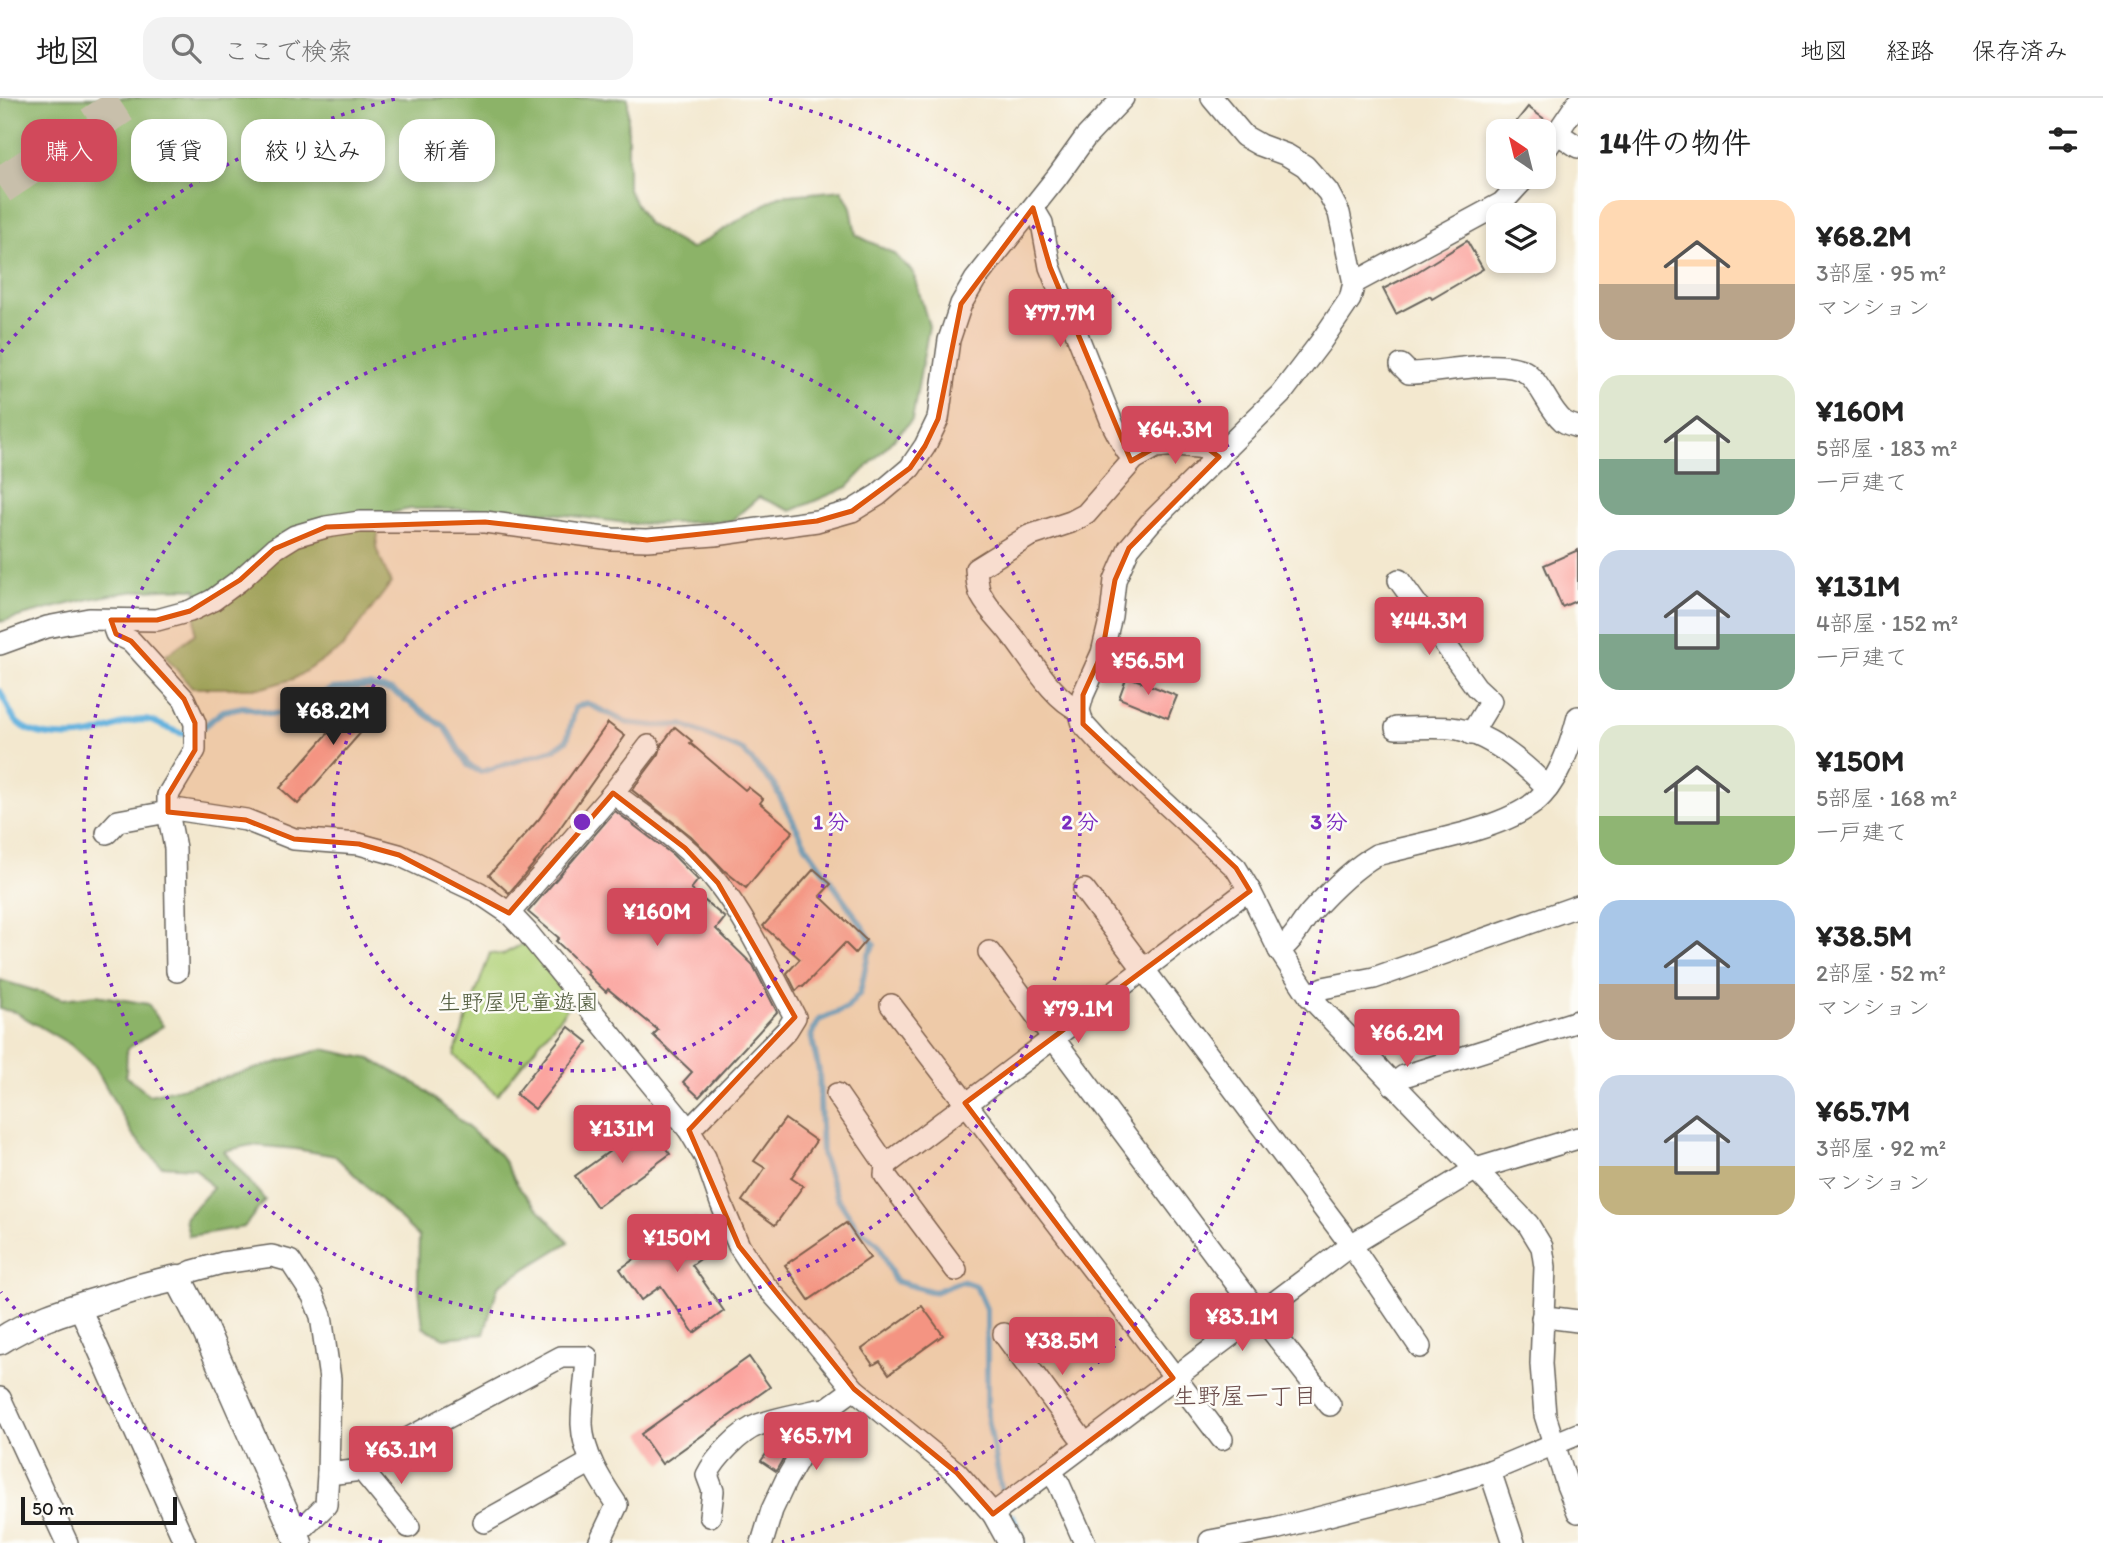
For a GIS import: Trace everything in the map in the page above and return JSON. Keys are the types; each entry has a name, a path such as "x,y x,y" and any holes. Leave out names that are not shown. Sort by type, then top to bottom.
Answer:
{"street":[{"path":"0,644 47,627 89,619 157,620 190,611 213,600 240,580 274,548 295,536 326,527 360,522 485,522 612,539 647,540 716,535 817,522 852,511 910,468 925,446 938,419 950,340 961,304 975,280 1085,138 1123,98"},
{"path":"1212,98 1244,136 1306,166 1328,192 1339,213 1354,283 1350,299 1281,394 1150,523 1129,548 1115,580 1111,616 1102,653 1079,710 1083,724 1104,746 1236,868 1279,950 1310,996 1528,1224 1542,1247 1545,1267 1541,1364 1545,1415 1578,1512"},
{"path":"1578,103 1557,132 1578,147"},
{"path":"1354,283 1503,204 1516,189"},
{"path":"1033,208 1042,223 1050,267 1108,412 1126,450 1134,459"},
{"path":"1401,365 1409,373 1513,366 1528,374 1563,421 1578,428"},
{"path":"1079,710 1070,706 1034,667 996,618 979,593 976,569 1029,536 1071,523 1086,514 1134,459 1156,447 1177,445 1208,448 1219,457"},
{"path":"1399,580 1476,687 1491,701 1471,734"},
{"path":"111,620 116,634 131,641 184,699 195,723 195,750 168,795 175,848 177,971"},
{"path":"1279,950 1287,945 1310,913 1360,864 1376,855 1501,821 1531,805 1548,788 1573,737 1578,717"},
{"path":"1396,728 1453,728 1471,734 1511,756 1548,788"},
{"path":"509,913 613,793 649,746"},
{"path":"613,793 685,848 718,883 746,926 795,1017 787,1030 689,1130"},
{"path":"107,833 118,821 168,811 181,810 246,820 294,839 359,844 399,855 478,892 509,913 689,1130 705,1157 739,1246 764,1283 854,1389 957,1474 993,1514 1009,1543"},
{"path":"1084,890 1350,1245 1420,1348"},
{"path":"886,1165 1142,969 1250,891"},
{"path":"1310,996 1324,988 1374,978 1578,905"},
{"path":"989,952 1330,1405"},
{"path":"891,1005 1222,1439"},
{"path":"1393,1085 1404,1076 1578,1020"},
{"path":"837,1094 886,1165 886,1175 956,1270"},
{"path":"993,1514 1350,1245 1476,1169 1578,1138"},
{"path":"0,1340 13,1332 79,1306 178,1278 193,1271 272,1256 290,1261 313,1296 321,1316 330,1379 326,1505 296,1538"},
{"path":"178,1278 205,1330 296,1538"},
{"path":"79,1306 186,1543"},
{"path":"1542,1318 1578,1321"},
{"path":"1004,1334 1086,1445"},
{"path":"328,1474 362,1470 407,1439 561,1357 587,1357 582,1426 598,1478 617,1505 599,1543"},
{"path":"710,1516 713,1491 708,1475 712,1465 739,1437 756,1425 828,1408 854,1389"},
{"path":"0,1398 67,1543"},
{"path":"762,1543 772,1510 786,1480 828,1408"},
{"path":"1210,1541 1276,1536 1490,1471 1578,1434"},
{"path":"484,1522 591,1462"},
{"path":"362,1470 409,1527"},
{"path":"1050,1471 1085,1543"},
{"path":"1490,1471 1514,1543"}],"highlighted area":[{"path":"1033,208 1050,267 1131,461 1156,447 1177,445 1207,448 1219,457 1129,548 1115,580 1102,653 1083,695 1083,724 1236,868 1250,891 965,1103 1173,1378 993,1514 957,1473 854,1389 739,1246 689,1130 795,1017 718,883 685,848 613,793 509,913 399,855 359,844 294,839 246,820 168,812 168,795 195,750 195,723 184,699 131,641 116,634 111,620 157,620 190,611 240,580 274,549 326,527 485,522 647,540 817,521 852,511 910,468 925,446 938,419 961,304"}],"green space":[{"path":"0,98 628,98 628,190 648,224 691,249 779,196 842,190 851,207 856,235 893,253 913,272 929,326 912,420 848,487 791,511 759,497 731,521 634,524 520,509 410,509 381,515 376,548 391,583 342,648 293,679 262,688 192,688 165,656 195,634 196,589 121,593 0,622"},
{"name":"生野屋児童遊園","path":"528,941 574,1000 497,1095 454,1055 490,953 502,955"},
{"path":"0,980 63,999 96,995 148,1004 163,1026 127,1049 126,1076 149,1095 213,1081 323,1049 370,1059 420,1086 501,1156 520,1189 569,1242 498,1286 484,1334 444,1338 423,1327 418,1280 419,1237 335,1156 251,1145 224,1151 265,1200 244,1227 189,1236 185,1218 213,1188 195,1168 161,1166 133,1135 95,1067 71,1045 15,1012 0,1009"}],"building":[{"path":"1528,107 1544,119 1518,119"},
{"path":"1467,241 1483,269 1432,299 1430,296 1396,314 1383,289 1417,272"},
{"path":"1578,550 1578,600 1562,607 1544,565"},
{"path":"1127,676 1177,696 1168,718 1119,698"},
{"path":"367,689 385,705 298,804 280,788"},
{"path":"608,723 625,736 538,859 509,893 489,875 539,819"},
{"path":"675,727 745,790 748,787 763,799 760,803 793,831 746,888 691,836 632,790"},
{"path":"615,811 673,855 698,880 691,889 725,918 716,929 753,965 777,1012 699,1097 683,1082 692,1072 653,1035 658,1030 608,989 606,992 556,941 559,938 528,912"},
{"path":"814,869 831,884 820,896 866,940 855,953 845,943 796,991 787,973 800,959 763,926"},
{"path":"569,1027 588,1042 535,1109 516,1094"},
{"path":"785,1119 816,1141 791,1178 803,1186 775,1225 742,1201 765,1168 754,1161"},
{"path":"648,1124 670,1154 597,1207 575,1176"},
{"path":"695,1217 716,1248 692,1265 724,1311 694,1333 661,1286 641,1300 620,1269"},
{"path":"846,1223 870,1258 809,1300 785,1265"},
{"path":"922,1306 943,1335 889,1374 880,1361 873,1365 862,1349"},
{"path":"749,1357 770,1387 662,1464 641,1434"},
{"path":"779,1436 791,1445 776,1471 761,1461"}],"waterway":[{"path":"203,727 223,711 243,707 272,714 295,713 331,689 370,686 393,691 446,728 468,765 481,772 553,750 567,740 575,708 586,703 628,723 683,725 743,751 774,785 806,846 874,945 868,955 860,993 847,1008 819,1020 811,1035 819,1071 822,1155 837,1197 856,1226 879,1245 895,1281 934,1292 962,1281 976,1286 987,1311 987,1414 1002,1493"},
{"path":"0,691 15,720 22,727 44,734 94,734 129,722 145,720 186,734"},
{"path":"1013,1516 1023,1543"}],"tunnel":[{"path":"0,186 133,98"}],"district":[{"name":"生野屋一丁目","path":"1245,1395"}]}
